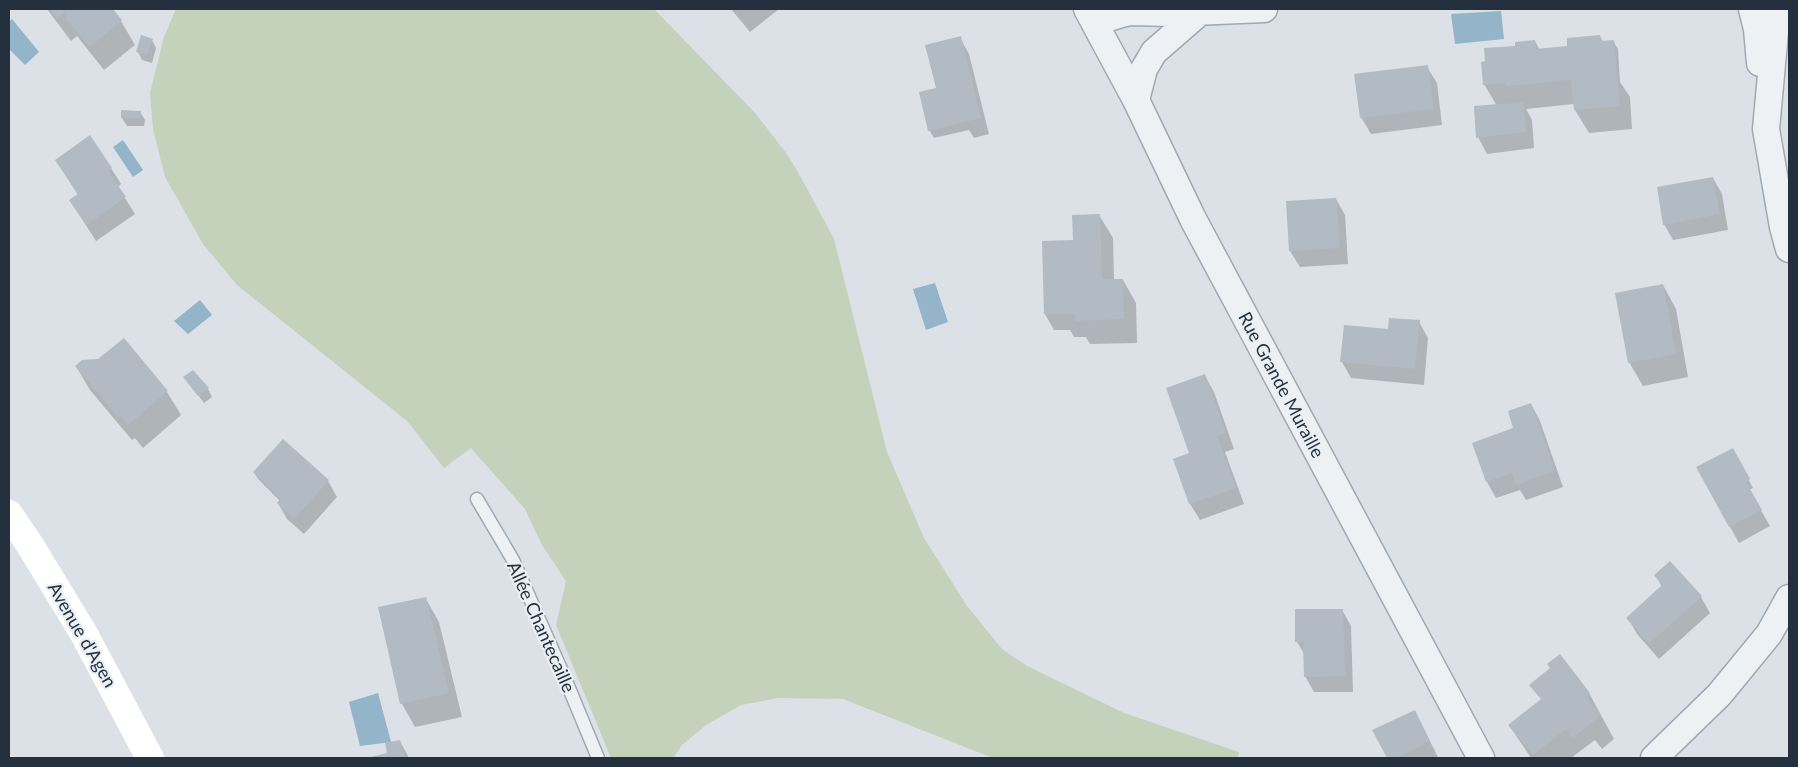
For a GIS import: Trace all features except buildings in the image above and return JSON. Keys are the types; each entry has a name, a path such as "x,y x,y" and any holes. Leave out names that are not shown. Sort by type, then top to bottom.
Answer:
{"main road":[{"name":"Avenue d'Agen","path":"9,514 30,544 84,634 150,758"}],"street":[{"path":"1091,15 1129,12 1200,12 1264,9"},
{"path":"1752,9 1757,29 1766,129 1783,227 1789,249"},
{"path":"1766,129 1776,20 1779,9"},
{"path":"1136,100 1144,69 1154,52 1200,12"},
{"name":"Rue Grande Muraille","path":"1091,15 1136,100 1193,219 1480,758"},
{"path":"1654,758 1719,695 1769,634 1789,598"}],"lane":[{"name":"Allée Chantecaille","path":"477,499 513,560 598,758"}],"green space":[{"path":"176,9 654,9 756,114 789,157 834,239 887,452 924,538 967,606 1002,649 1027,666 1124,713 1239,752 1238,758 993,758 843,699 778,698 741,705 706,725 682,745 673,758 611,758 556,625 566,581 542,545 525,509 471,448 444,468 407,421 237,285 203,244 165,177 153,129 150,93 164,37"}],"water":[{"path":"1501,11 1504,39 1455,44 1451,14"},
{"path":"12,19 39,52 25,65 9,49 9,22"},
{"path":"123,140 143,170 133,177 113,147"},
{"path":"935,283 948,322 926,330 913,289"},
{"path":"200,300 212,315 188,334 174,321"},
{"path":"378,693 391,742 360,746 349,702"}]}
